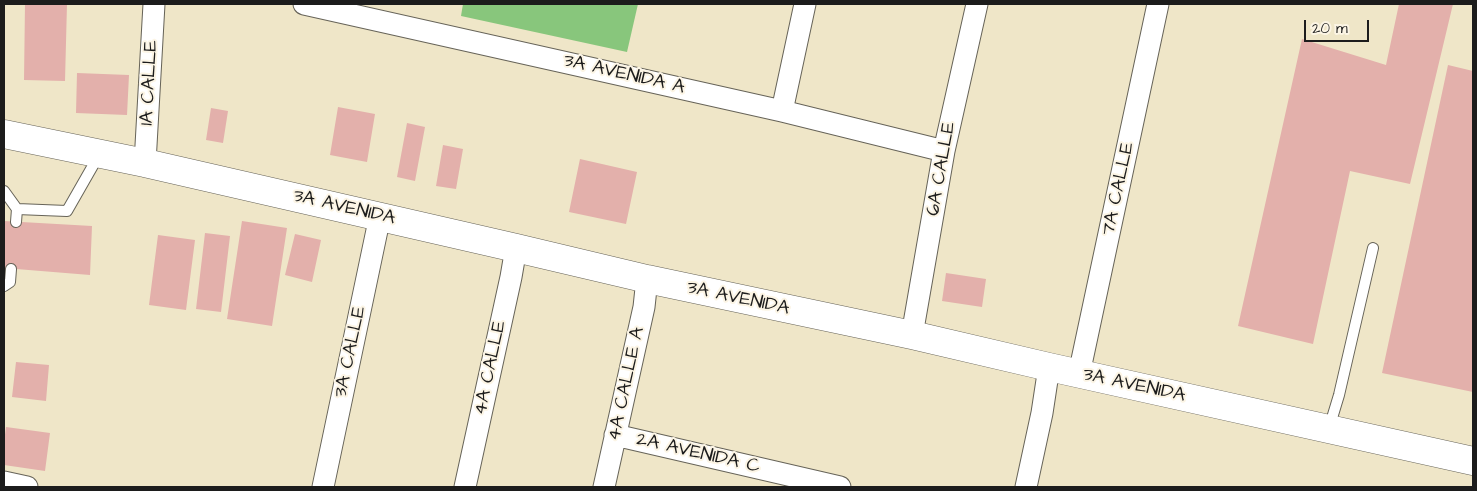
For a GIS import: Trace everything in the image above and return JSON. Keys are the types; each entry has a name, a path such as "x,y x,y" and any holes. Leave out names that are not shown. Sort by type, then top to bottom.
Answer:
{"main road":[{"name":"3A AVENIDA","path":"4,134 145,163 647,279 912,335 1473,461"}],"street":[{"name":"1A CALLE","path":"145,163 154,4"},
{"path":"782,111 805,4"},
{"name":"6A CALLE","path":"912,335 944,151 977,4"},
{"name":"7A CALLE","path":"1079,374 1158,4"},
{"name":"3A AVENIDA A","path":"316,5 782,111 944,151"},
{"name":"3A CALLE","path":"323,487 380,216"},
{"name":"4A CALLE","path":"465,487 516,248"},
{"name":"4A CALLE A","path":"604,487 644,307 647,279"},
{"path":"1026,487 1042,413 1049,367"},
{"name":"2A AVENIDA C","path":"615,435 840,487"},
{"path":"4,482 27,487"}],"lane":[{"path":"17,209 67,211 100,154"},
{"path":"4,190 17,209 16,222"},
{"path":"1328,429 1339,395 1373,248"},
{"path":"4,286 10,282 12,269"}],"green space":[{"path":"463,4 638,4 627,52 461,16"}],"building":[{"path":"25,4 67,4 65,81 24,80"},
{"path":"1399,4 1453,4 1410,184 1350,171 1313,344 1238,326 1302,39 1386,65"},
{"path":"1448,65 1473,71 1473,392 1382,373"},
{"path":"77,73 129,75 127,115 76,113"},
{"path":"338,107 375,114 367,162 330,155"},
{"path":"211,108 228,111 223,143 206,140"},
{"path":"407,123 425,127 415,181 397,177"},
{"path":"443,145 463,149 456,189 436,186"},
{"path":"580,159 637,172 626,224 569,212"},
{"path":"4,221 92,226 90,275 4,268"},
{"path":"242,221 287,228 272,326 227,319"},
{"path":"205,233 230,236 221,312 196,309"},
{"path":"295,234 321,240 312,282 285,275"},
{"path":"158,235 195,240 186,310 149,305"},
{"path":"946,273 986,279 982,307 942,301"},
{"path":"16,362 49,365 46,401 12,397"},
{"path":"6,427 50,433 45,471 4,465"}]}
